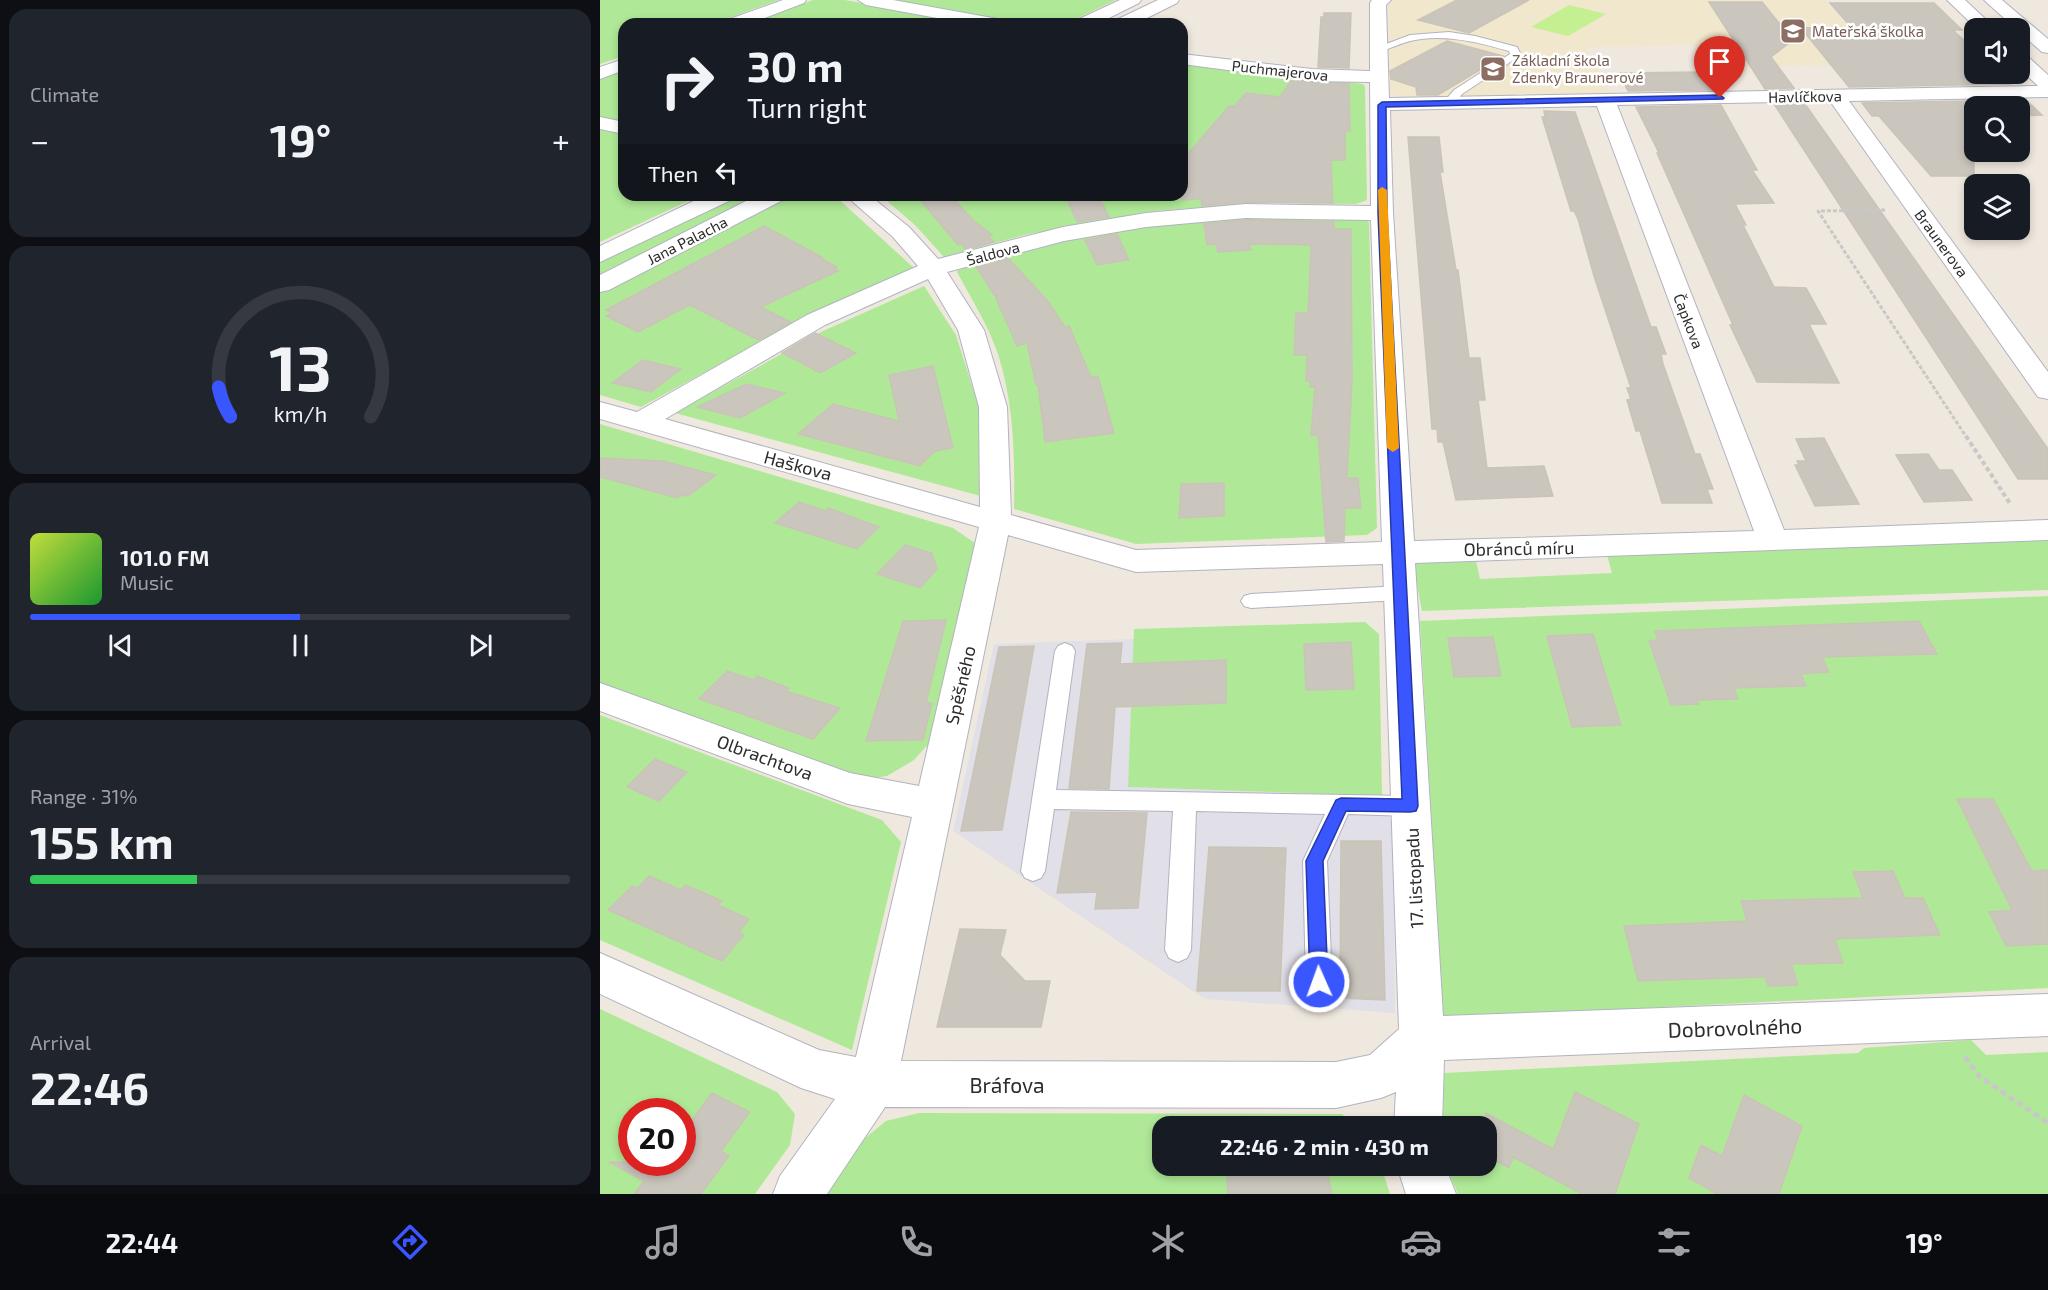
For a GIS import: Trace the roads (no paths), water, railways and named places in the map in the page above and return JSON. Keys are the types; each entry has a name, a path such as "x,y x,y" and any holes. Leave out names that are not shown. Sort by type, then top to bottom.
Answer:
{"street":[{"path":"749,18 798,0"},
{"path":"866,0 965,18"},
{"path":"1096,18 1133,0"},
{"path":"1134,18 1171,0"},
{"name":"17. listopadu","path":"1383,0 1378,3 1378,77 1382,105 1382,213 1422,1039 1418,1116"},
{"path":"1955,0 1975,18"},
{"path":"1992,0 2048,48"},
{"name":"Puchmajerova","path":"1188,60 1312,75 1378,77"},
{"path":"600,72 618,66"},
{"path":"2030,68 2048,85"},
{"name":"Havlíčkova","path":"1382,105 2048,91"},
{"name":"Braunerova","path":"1835,95 2048,391"},
{"name":"Čapkova","path":"1605,100 1773,541"},
{"path":"600,123 618,127"},
{"name":"Jana Palacha","path":"600,255 711,201"},
{"name":"Jana Palacha","path":"600,285 763,201"},
{"name":"Spěšného","path":"798,1194 873,1084 996,520 993,407 971,330 933,268 901,232 863,201"},
{"name":"Šaldova","path":"640,422 816,320 933,268 1063,234 1146,220 1246,211 1382,213"},
{"name":"Haškova","path":"600,410 996,520"},
{"name":"Obránců míru","path":"996,520 1136,561 1773,541 2038,530"},
{"name":"Olbrachtova","path":"600,697 848,788 933,805"},
{"name":"Bráfova","path":"600,973 817,1072 873,1084 1336,1085 1381,1075 1422,1039"},
{"name":"Dobrovolného","path":"1422,1039 2048,1015"},
{"path":"1424,1176 1431,1194"}],"lane":[{"path":"1378,49 1407,38 1430,34 1457,35 1513,50 1516,55 1458,92 1449,103"},
{"path":"1251,601 1400,593"},
{"path":"1033,871 1065,651"},
{"path":"1043,799 1410,806"},
{"path":"1178,950 1185,802"},
{"path":"1319,982 1315,861 1341,805"}],"place":[{"name":"Mateřská školka","path":"1793,31"},
{"name":"Základní škola Zdenky Braunerové","path":"1493,69"}]}
